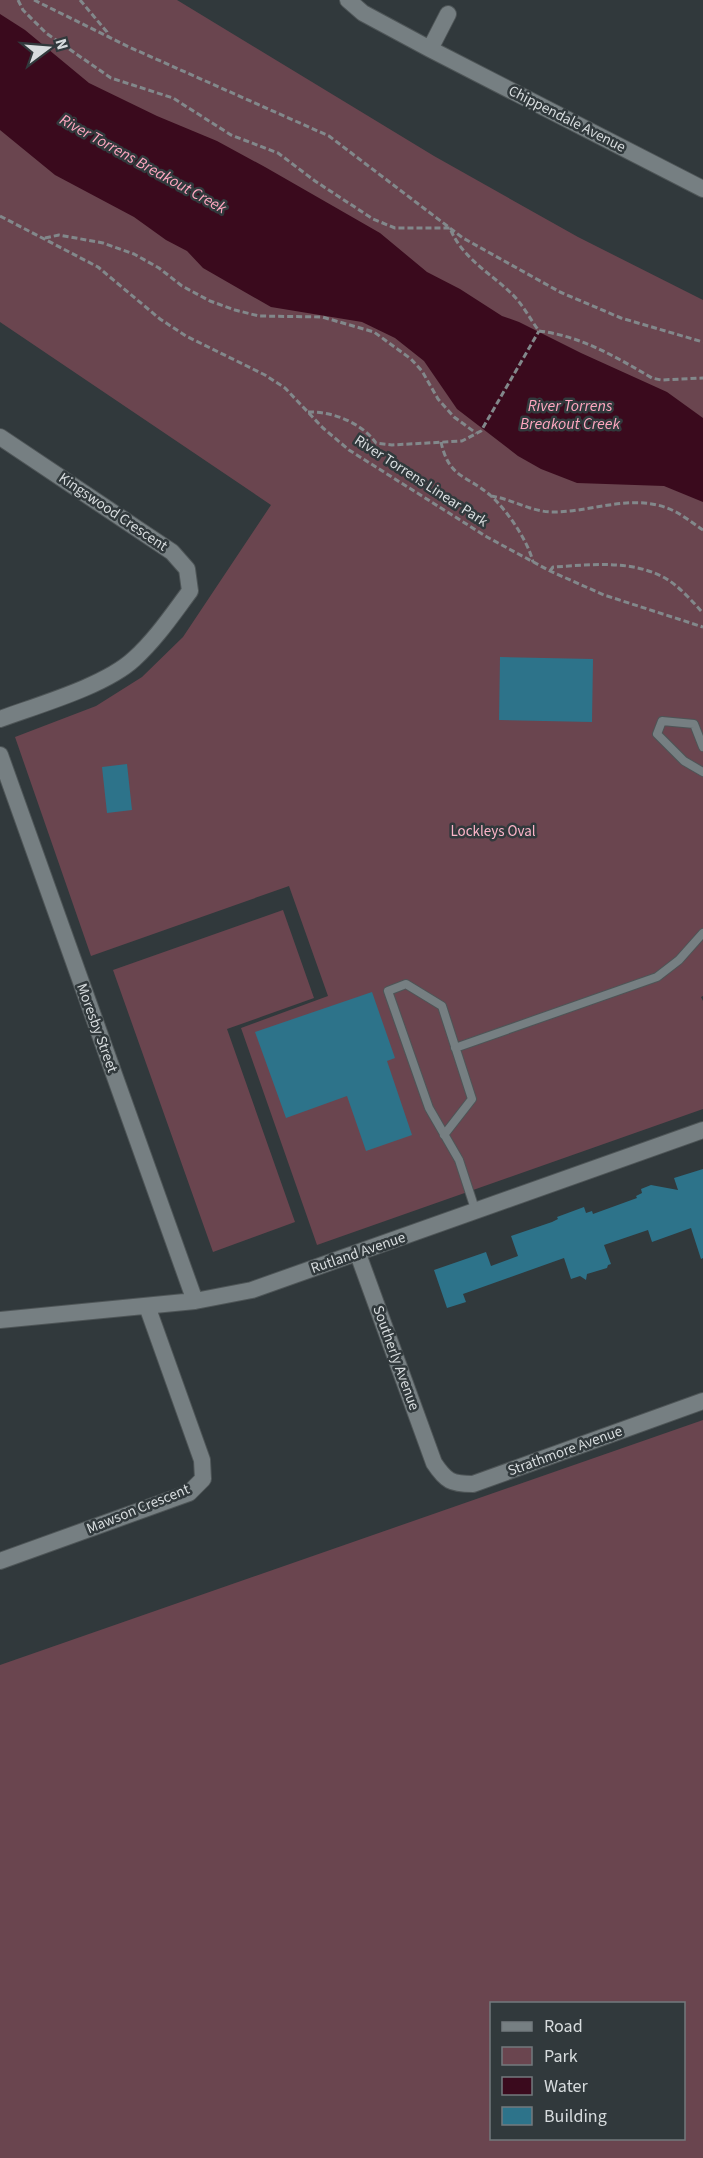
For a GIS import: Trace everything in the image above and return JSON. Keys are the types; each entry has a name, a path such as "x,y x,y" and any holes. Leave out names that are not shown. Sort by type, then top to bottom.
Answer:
{"street":[{"name":"Chippendale Avenue","path":"348,0 363,13 430,49 703,189"},
{"path":"430,49 448,14"},
{"name":"Kingswood Crescent","path":"0,437 172,552 186,569 190,591 133,661 97,683 0,719"},
{"name":"Moresby Street","path":"0,755 195,1301"},
{"name":"Rutland Avenue","path":"1,1316 147,1306 195,1301 252,1290 703,1130"},
{"name":"Southerly Avenue","path":"358,1254 434,1463"},
{"name":"Mawson Crescent","path":"0,1561 189,1492 203,1479 202,1460 147,1306"},
{"name":"Strathmore Avenue","path":"434,1463 443,1476 455,1484 473,1484 703,1401"}],"lane":[{"path":"703,747 694,723 662,721 657,734 684,760 703,772"},
{"path":"455,1048 657,977 679,960 703,933"},
{"path":"444,1135 472,1099 442,1006 406,984 388,991 429,1108 444,1135 459,1160 476,1212"}],"path":[{"path":"18,0 23,10 46,33 111,78 173,98 231,135 278,153 373,219 395,228 450,228"},
{"path":"34,0 109,38 329,136 450,228 502,261 560,292 621,318 703,342"},
{"path":"80,0 109,38"},
{"name":"River Torrens Linear Park","path":"0,216 98,267 160,319 186,336 265,375 285,388 323,428 349,450 487,537 550,571 604,595 703,627"},
{"path":"450,228 452,235 479,268 512,294 539,331 559,333 582,341 652,378 661,380 703,378"},
{"path":"44,239 59,236 103,243 134,254 210,302 235,310 259,316 322,317 374,332 411,359 422,371 438,399 454,417 476,433"},
{"path":"308,412 320,412 352,424 370,435 376,443 392,445 462,441 481,431 539,331"},
{"path":"441,442 445,459 454,471 490,496 527,542 533,562"},
{"path":"490,496 506,498 533,509 551,512 625,501 655,504 676,512 703,530"},
{"path":"550,571 553,567 616,564 643,569 666,578 703,613"}],"green space":[{"name":"Lockleys Oval","path":"0,0 177,0 434,156 578,237 703,300 703,996 701,997 703,1001 703,1109 317,1245 241,1028 328,996 289,886 91,956 15,737 96,706 142,677 183,637 271,505 0,322"},
{"path":"283,910 314,998 227,1029 295,1222 213,1252 113,970"},
{"path":"703,1420 703,2158 0,2158 0,1665"}],"water":[{"name":"River Torrens Breakout Creek","path":"0,14 25,30 89,83 157,116 217,141 265,167 380,233 427,272 460,289 502,316 667,392 703,418 703,502 664,486 577,483 541,469 518,456 457,409 424,361 395,338 362,322 271,307 203,268 187,251 166,240 134,217 55,175 0,130"}],"building":[{"path":"500,657 593,659 592,722 499,720"},
{"path":"127,764 132,810 107,813 102,767"},
{"path":"372,992 395,1058 387,1061 412,1135 366,1151 347,1096 286,1118 255,1032"},
{"path":"703,1169 703,1258 701,1259 691,1228 652,1242 648,1230 604,1245 611,1264 607,1268 587,1274 586,1280 580,1276 571,1279 564,1258 463,1294 466,1302 447,1308 434,1270 486,1252 491,1266 518,1256 511,1236 552,1222 558,1219 557,1217 584,1207 586,1213 592,1211 593,1214 637,1198 636,1196 642,1193 641,1189 651,1185 678,1190 674,1178"}]}
